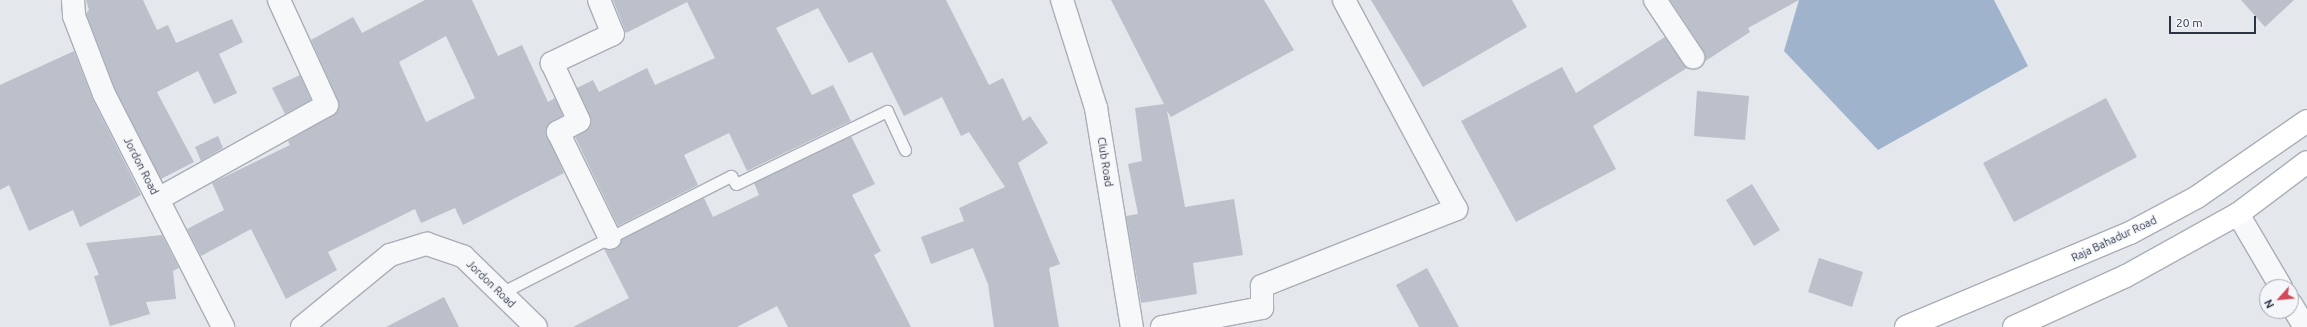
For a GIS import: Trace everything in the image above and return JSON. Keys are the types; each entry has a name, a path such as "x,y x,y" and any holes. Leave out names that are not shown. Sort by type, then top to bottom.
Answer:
{"main road":[{"name":"Raja Bahadur Road","path":"1906,327 2130,234 2197,197 2307,121"},
{"path":"2014,327 2126,276 2238,214 2307,162"}],"street":[{"name":"Jordon Road","path":"73,0 74,16 104,94 223,327"},
{"path":"158,199 327,105 279,0"},
{"path":"599,0 613,34 552,63 579,121 558,132 610,238"},
{"name":"Club Road","path":"1062,0 1096,108 1132,327"},
{"path":"1162,327 1262,308 1262,286 1456,209 1344,0"},
{"path":"1655,0 1692,58"},
{"path":"2238,214 2276,279"},
{"name":"Jordon Road","path":"302,327 390,255 427,244 464,257 536,327"},
{"path":"2299,317 2305,327"}],"lane":[{"path":"501,293 732,176 736,184 887,112 905,150"}],"water":[{"path":"1799,0 1994,0 2028,66 1878,150 1784,51"}],"building":[{"path":"86,0 143,0 157,30 168,25 176,43 232,19 243,42 219,54 237,93 214,104 198,71 157,92 194,162 161,179 115,89 86,13 89,10"},
{"path":"425,0 472,0 498,56 522,45 548,102 555,98 563,115 548,125 546,132 564,173 463,225 455,208 421,223 415,209 328,252 337,270 286,299 251,229 201,256 187,229 224,210 212,183 290,145 288,141 338,111 338,100 311,40 353,17 362,33","holes":["446,36 475,98 426,122 399,62"]},
{"path":"613,0 946,0 989,85 1003,78 1023,121 1030,116 1048,143 1018,163 1060,264 1049,268 1059,327 994,327 988,284 973,248 931,264 921,237 964,221 959,208 1005,187 969,132 961,136 942,97 904,116 872,52 849,63 818,8 776,28 812,95 833,85 851,121 747,171 729,133 684,155 698,185 618,226 575,137 589,128 591,122 577,88 593,80 599,92 647,68 655,85 715,58 687,2 626,33"},
{"path":"1111,0 1264,0 1294,50 1171,117 1167,111 1185,207 1234,199 1243,255 1193,263 1197,294 1141,303 1126,216 1138,214 1128,164 1142,161 1135,108 1164,104"},
{"path":"1371,0 1512,0 1527,27 1423,87"},
{"path":"1670,0 1799,0 1748,28 1750,32 1704,62 1703,50"},
{"path":"2241,0 2294,0 2265,27"},
{"path":"1665,37 1687,68 1593,126 1616,169 1516,222 1461,121 1562,67 1576,93"},
{"path":"74,51 93,100 141,195 80,227 73,210 29,231 9,185 0,190 0,85"},
{"path":"300,75 311,100 285,114 272,88"},
{"path":"1697,91 1749,96 1745,140 1694,136"},
{"path":"2106,98 2137,157 2014,222 1983,163"},
{"path":"218,136 223,148 201,161 195,147"},
{"path":"851,136 875,184 852,195 881,251 874,255 911,327 788,327 777,306 737,327 573,327 629,298 604,249 616,249 622,239 704,198 713,217 759,195 754,183"},
{"path":"1752,184 1780,230 1754,246 1726,200"},
{"path":"162,235 179,268 173,271 176,299 146,302 150,314 110,326 94,276 99,275 86,243"},
{"path":"1819,258 1863,272 1852,307 1808,292"},
{"path":"1427,268 1459,327 1419,327 1396,285"},
{"path":"444,297 459,327 386,327"}]}
